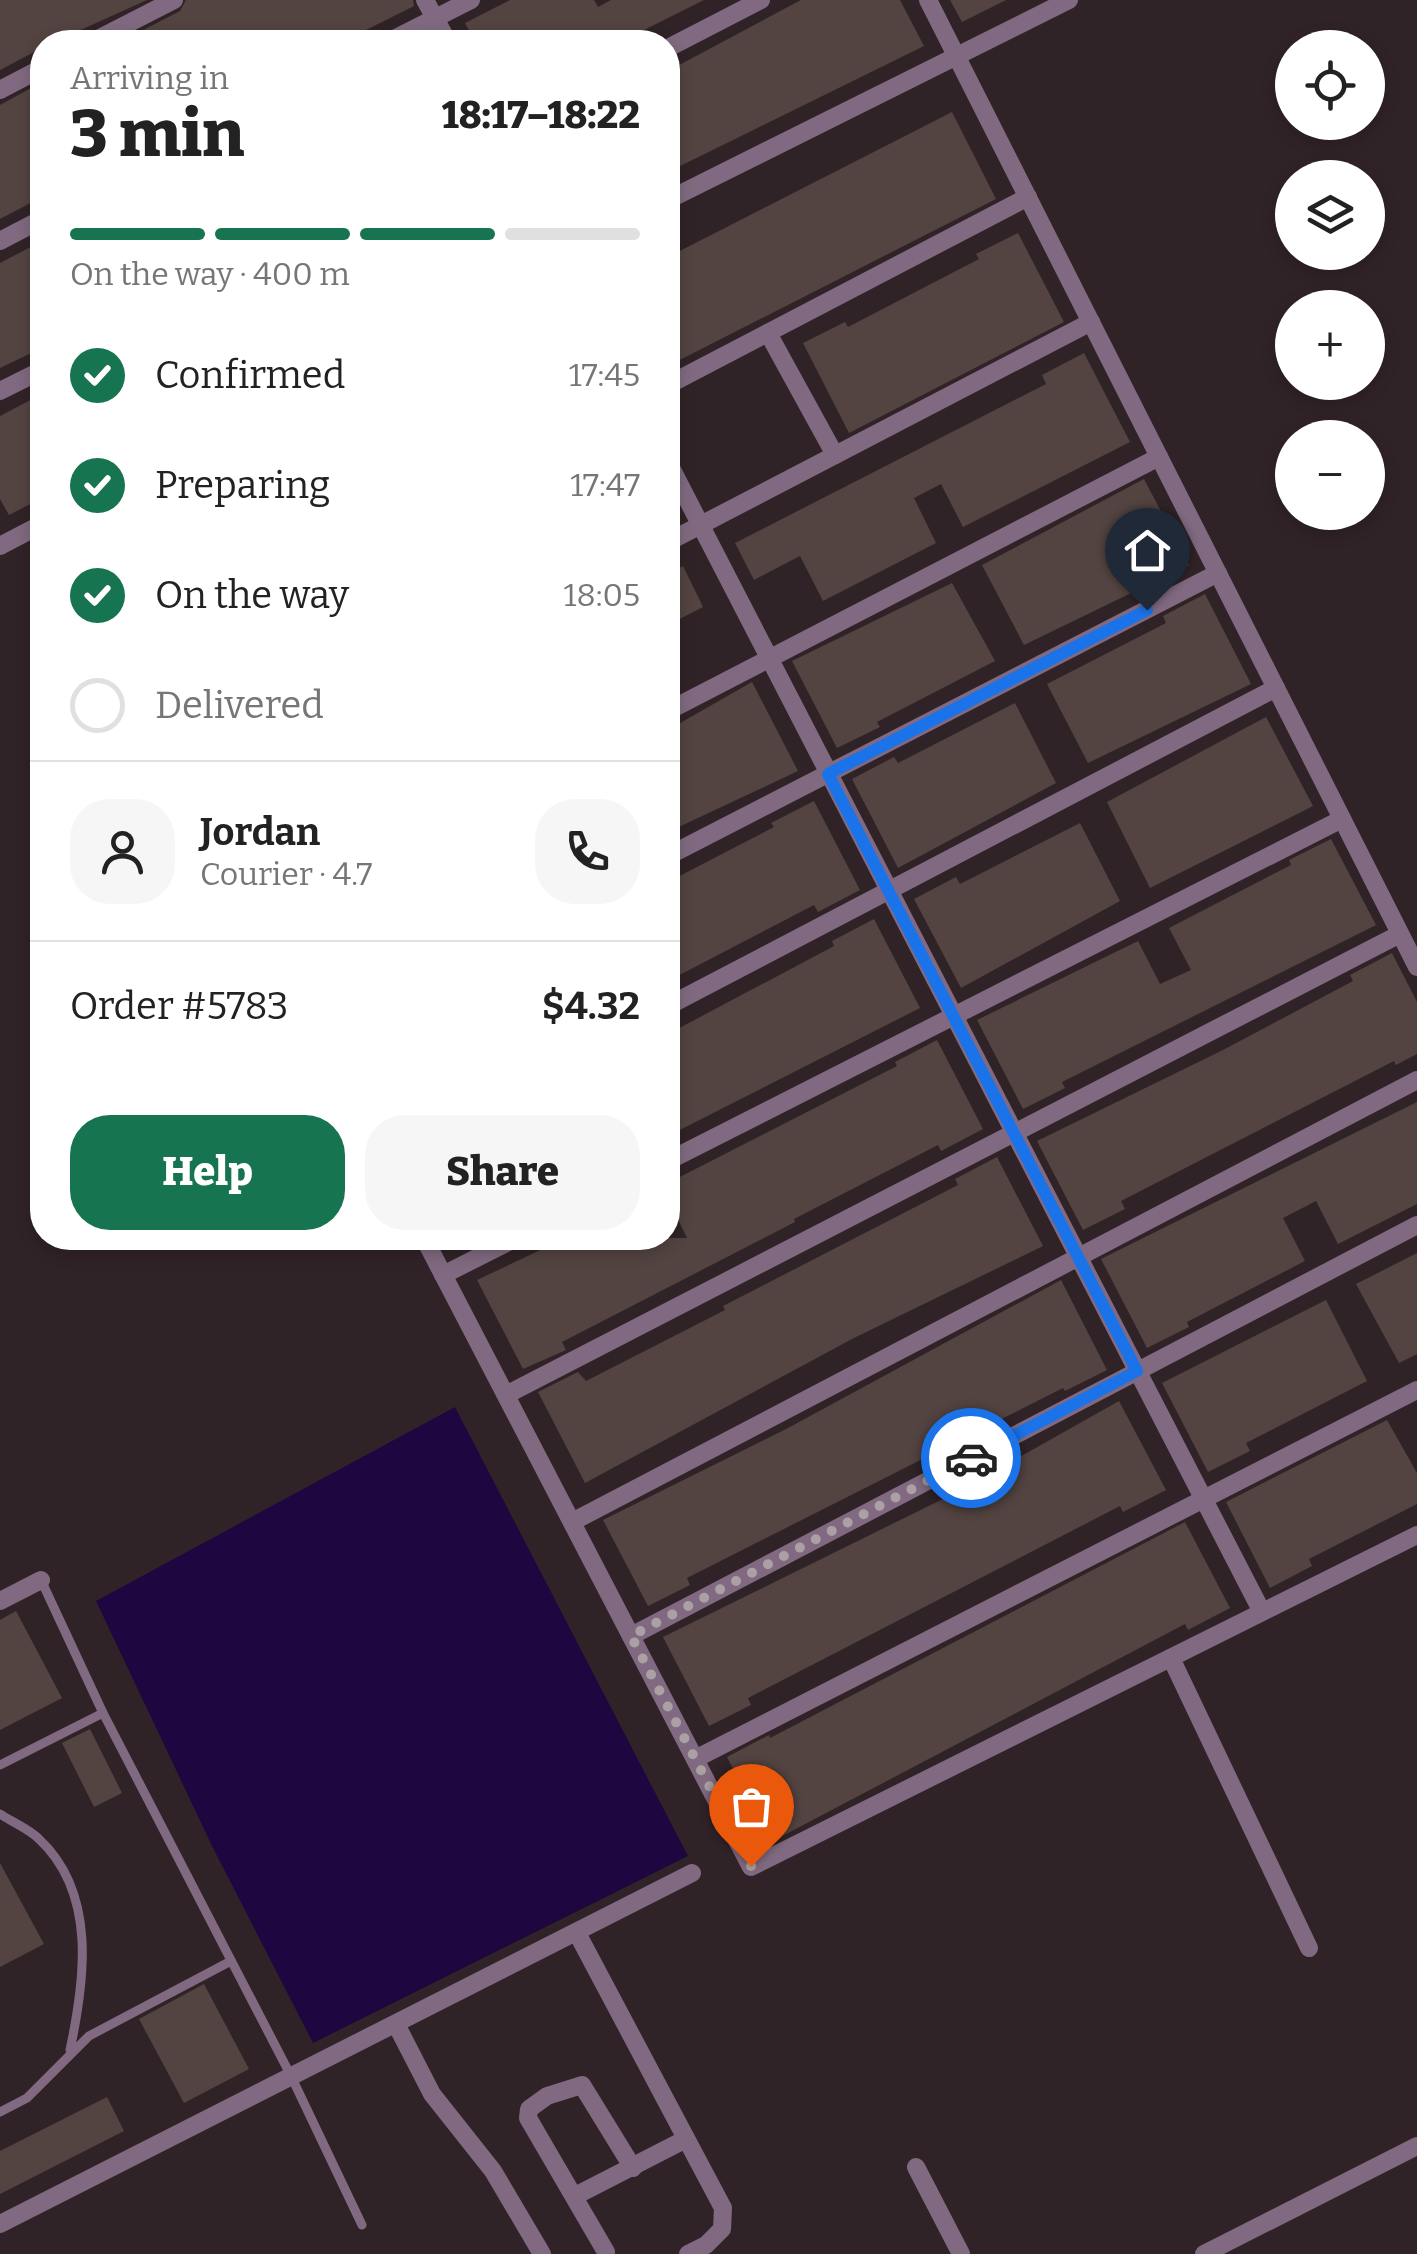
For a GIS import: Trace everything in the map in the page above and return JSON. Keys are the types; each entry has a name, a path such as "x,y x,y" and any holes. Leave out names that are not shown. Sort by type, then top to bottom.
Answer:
{"street":[{"path":"115,30 174,0"},
{"path":"425,0 442,30"},
{"path":"412,30 471,0"},
{"path":"680,42 761,0"},
{"path":"928,0 1417,968"},
{"path":"680,194 1069,0"},
{"path":"0,90 30,74"},
{"path":"680,379 1028,197"},
{"path":"0,241 30,225"},
{"path":"680,536 1091,322"},
{"path":"768,333 835,455"},
{"path":"0,392 30,376"},
{"path":"680,705 1159,457"},
{"path":"680,486 1262,1612"},
{"path":"0,545 30,530"},
{"path":"680,850 1218,573"},
{"path":"680,1000 1276,688"},
{"path":"680,1155 1342,819"},
{"path":"506,1395 1400,934"},
{"path":"572,1522 1417,1080"},
{"path":"631,1636 1417,1225"},
{"path":"430,1250 751,1866 1417,1535"},
{"path":"443,1275 492,1250"},
{"path":"695,1758 1417,1390"},
{"path":"0,1601 41,1580"},
{"path":"1170,1658 1309,1948"},
{"path":"0,2224 397,2026 692,1873"},
{"path":"576,1933 723,2208 722,2229 706,2245 688,2254"},
{"path":"397,2026 432,2094 493,2171 542,2254"},
{"path":"606,2252 528,2118 528,2109 536,2102 582,2085 633,2168"},
{"path":"576,2196 686,2139"},
{"path":"1204,2254 1417,2146"},
{"path":"916,2167 961,2254"}],"lane":[{"path":"41,1580 103,1713 291,2076 362,2225"},
{"path":"0,1766 103,1713"},
{"path":"0,1814 39,1839 72,1884 82,1926 82,1995 70,2050"},
{"path":"0,2112 27,2098 70,2050 231,1960"}],"shaded area":[{"path":"455,1407 688,1856 313,2043 213,1848 96,1601"}],"building":[{"path":"0,0 147,0 81,30 30,30 30,54 0,70"},
{"path":"186,0 413,0 414,6 366,30 143,30 180,11"},
{"path":"510,0 594,0 598,7 611,0 704,0 644,30 469,30 465,23"},
{"path":"801,0 900,0 924,46 680,166 680,65"},
{"path":"950,0 1006,0 962,22"},
{"path":"30,89 30,203 0,219 0,105"},
{"path":"952,112 996,199 680,360 680,251"},
{"path":"1018,233 1064,322 849,433 803,343 845,322 848,327 979,259 976,254"},
{"path":"30,247 30,354 0,368 0,263"},
{"path":"1084,353 1130,442 963,527 941,484 914,498 936,543 823,601 800,556 754,580 735,543 1046,384 1042,375"},
{"path":"30,400 30,504 9,515 0,499 0,416"},
{"path":"1144,479 1189,565 1024,645 982,565"},
{"path":"683,566 703,607 680,619"},
{"path":"952,583 995,661 877,722 880,727 837,748 792,661"},
{"path":"1205,594 1251,684 1088,763 1047,684 1166,623 1163,616"},
{"path":"752,682 798,771 680,826 680,723"},
{"path":"1015,703 1056,783 898,868 852,779 894,757 898,763"},
{"path":"1266,717 1313,806 1150,888 1107,802"},
{"path":"814,801 860,890 818,912 814,905 680,975 680,876 774,827 771,823"},
{"path":"1080,823 1120,901 961,988 914,899 956,877 960,884"},
{"path":"1331,839 1376,925 1062,1082 1065,1088 1023,1109 977,1020 1138,941 1160,984 1191,970 1169,928 1291,865 1289,860"},
{"path":"874,919 920,1008 680,1130 680,1028 834,946 832,941"},
{"path":"1392,953 1417,1002 1417,1054 1396,1065 1394,1061 1121,1201 1125,1209 1083,1230 1037,1141 1223,1050 1353,981 1350,975"},
{"path":"937,1040 983,1129 941,1151 938,1145 794,1219 795,1222 562,1342 566,1350 523,1369 477,1280 541,1250 680,1250 680,1238 687,1238 680,1224 680,1177 897,1066 895,1062"},
{"path":"1417,1102 1417,1204 1338,1244 1316,1201 1283,1218 1305,1261 1187,1322 1189,1327 1147,1348 1101,1259"},
{"path":"997,1157 1043,1246 852,1339 585,1483 538,1392 578,1372 586,1381 725,1310 723,1306 958,1185 955,1179"},
{"path":"1417,1253 1417,1354 1399,1363 1356,1284"},
{"path":"1061,1280 1107,1370 1065,1391 1063,1388 687,1578 690,1585 648,1606 603,1520 788,1428"},
{"path":"1326,1300 1367,1381 1246,1443 1250,1451 1208,1472 1162,1383"},
{"path":"1119,1401 1166,1490 1123,1512 1120,1506 748,1698 751,1705 709,1726 663,1637 959,1491"},
{"path":"1387,1420 1417,1473 1417,1504 1309,1559 1312,1566 1270,1588 1226,1502"},
{"path":"1185,1522 1230,1608 1188,1630 1185,1624 771,1842 727,1757"},
{"path":"16,1611 62,1698 0,1730 0,1620"},
{"path":"90,1729 122,1793 94,1807 62,1743"},
{"path":"0,1863 44,1944 0,1967"},
{"path":"204,1984 249,2069 184,2103 139,2019"},
{"path":"107,2097 124,2131 0,2194 0,2151"}],"way so far":[{"path":"751,1866 631,1636 971,1458"}],"route":[{"path":"971,1458 1137,1371 828,774 1147,610"}]}
